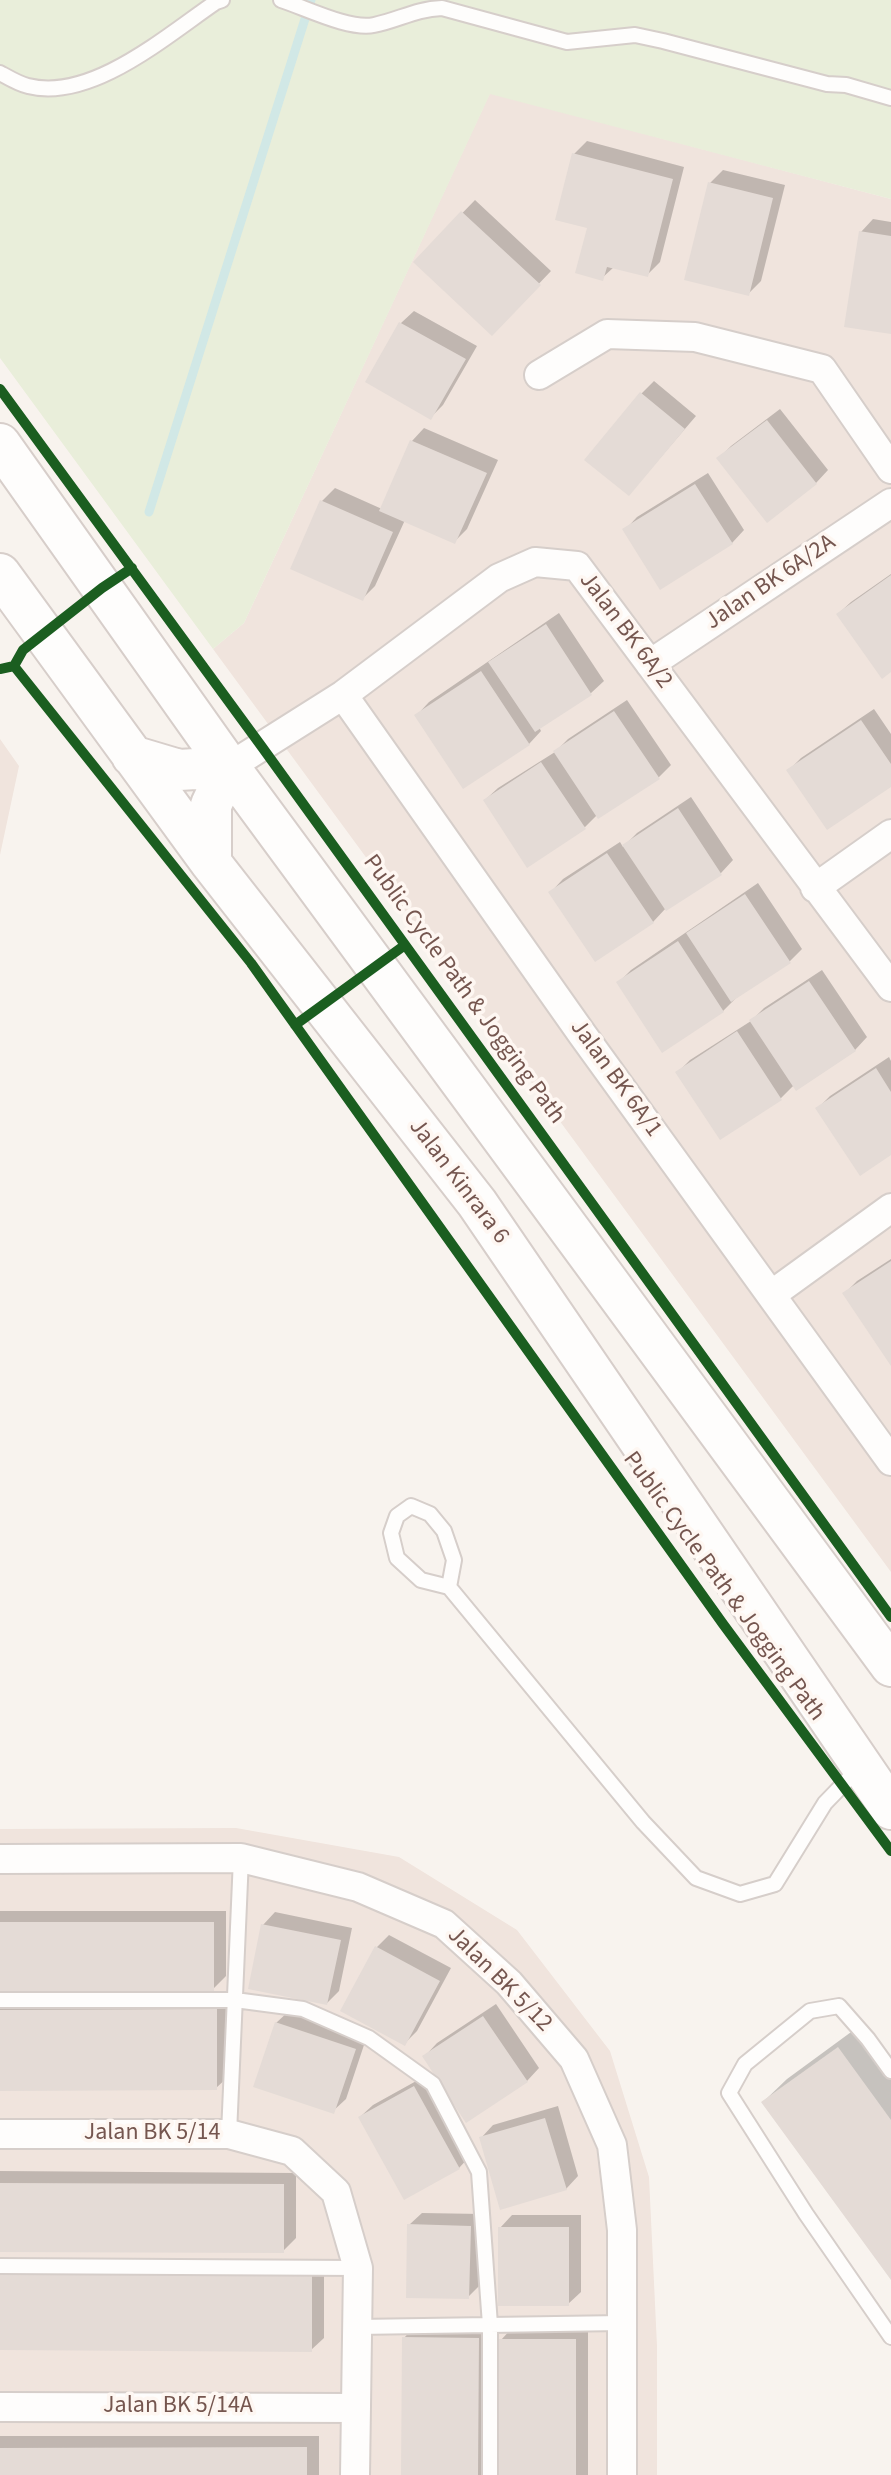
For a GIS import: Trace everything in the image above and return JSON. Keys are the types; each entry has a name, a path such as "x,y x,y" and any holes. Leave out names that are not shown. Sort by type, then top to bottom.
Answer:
{"main road":[{"path":"0,444 229,767 891,1666"},
{"name":"Jalan Kinrara 6","path":"0,574 211,863 477,1203 891,1809"},
{"path":"132,756 179,770 229,767"},
{"path":"211,863 211,805 229,767"}],"street":[{"path":"539,375 607,334 695,337 822,369 891,469"},
{"name":"Jalan BK 6A/2A","path":"650,664 891,503"},
{"name":"Jalan BK 6A/2","path":"229,767 343,695 499,578 535,562 577,566 891,987"},
{"name":"Jalan BK 6A/1","path":"343,695 582,1034 891,1461"},
{"path":"815,888 891,834"},
{"path":"771,1295 891,1208"},
{"name":"Jalan BK 5/12","path":"0,1859 241,1858 358,1887 444,1924 509,1983 574,2059 612,2145 622,2230 622,2475"},
{"name":"Jalan BK 5/14","path":"0,2134 229,2134 292,2151 336,2192 358,2268 355,2475"},
{"name":"Jalan BK 5/14A","path":"0,2407 356,2408"}],"lane":[{"path":"0,73 27,86 50,89 68,88 100,78 222,0"},
{"path":"282,0 356,25 373,25 424,9 442,8 567,42 635,35 891,98"},
{"path":"449,1587 454,1560 444,1531 430,1514 411,1506 397,1516 391,1533 397,1558 421,1580 449,1587 643,1822 696,1878 740,1894 775,1884 825,1803 861,1765"},
{"path":"229,2134 241,1858"},
{"path":"0,2000 235,2000 303,2009 369,2038 433,2084 479,2172 490,2325 490,2475"},
{"path":"891,2071 839,2006 810,2011 745,2064 729,2093 806,2214 891,2337"},
{"path":"0,2266 358,2268"},
{"path":"357,2327 622,2323"}],"shaded area":[{"path":"490,93 891,199 891,1572 213,649 244,623"},
{"path":"0,739 19,766 0,855"},
{"path":"236,1828 399,1857 517,1930 610,2051 649,2177 657,2346 657,2475 0,2475 0,1829"}],"green space":[{"path":"0,0 891,0 891,199 490,94 244,623 213,649 0,358"}],"building":[{"path":"572,153 673,179 648,277 607,267 603,281 575,273 587,228 555,220"},
{"path":"708,182 773,198 749,296 684,280"},
{"path":"461,211 541,285 492,336 413,262"},
{"path":"859,231 891,236 891,334 844,327"},
{"path":"399,322 466,359 431,420 365,382"},
{"path":"640,392 685,429 629,496 584,460"},
{"path":"767,420 817,484 767,523 716,458"},
{"path":"410,440 487,473 455,544 379,511"},
{"path":"695,484 733,544 660,590 622,529"},
{"path":"320,500 393,532 363,601 290,569"},
{"path":"891,575 891,672 882,679 836,614"},
{"path":"546,624 592,695 535,732 488,662"},
{"path":"481,671 530,745 463,789 414,715"},
{"path":"614,711 660,779 598,819 553,751"},
{"path":"861,720 891,764 891,787 827,830 786,770"},
{"path":"541,762 586,829 527,868 483,800"},
{"path":"678,808 722,875 666,911 622,845"},
{"path":"607,853 654,923 595,962 548,892"},
{"path":"745,894 791,963 731,1002 686,933"},
{"path":"678,941 724,1012 662,1053 616,982"},
{"path":"809,981 856,1051 796,1091 749,1020"},
{"path":"737,1031 782,1100 720,1140 675,1072"},
{"path":"876,1068 891,1092 891,1155 860,1176 815,1108"},
{"path":"891,1261 891,1366 842,1293"},
{"path":"0,1922 214,1922 214,1991 0,1991"},
{"path":"261,1924 341,1940 327,2005 248,1989"},
{"path":"375,1946 440,1981 405,2046 340,2011"},
{"path":"217,2009 217,2090 0,2091 0,2010"},
{"path":"483,2016 528,2082 466,2123 422,2056"},
{"path":"275,2022 356,2049 334,2114 253,2087"},
{"path":"838,2047 891,2120 891,2280 761,2102"},
{"path":"414,2086 460,2169 404,2200 358,2117"},
{"path":"545,2118 567,2190 500,2210 479,2137"},
{"path":"0,2183 284,2184 284,2253 0,2252"},
{"path":"407,2224 471,2226 469,2299 406,2298"},
{"path":"498,2227 569,2227 569,2306 498,2306"},
{"path":"0,2272 312,2274 312,2352 0,2350"},
{"path":"402,2337 479,2338 478,2475 401,2475"},
{"path":"499,2339 576,2339 576,2475 499,2475"},
{"path":"307,2447 307,2475 0,2475 0,2448"}],"waterway":[{"path":"149,512 311,0"}],"cycle path":[{"name":"Public Cycle Path & Jogging Path","path":"0,389 891,1617"},
{"path":"14,666 23,650 132,568"},
{"name":"Public Cycle Path & Jogging Path","path":"0,669 14,666 251,963 723,1624 891,1851"},
{"name":"Public Cycle Path & Jogging Path","path":"295,1025 405,945"}]}
